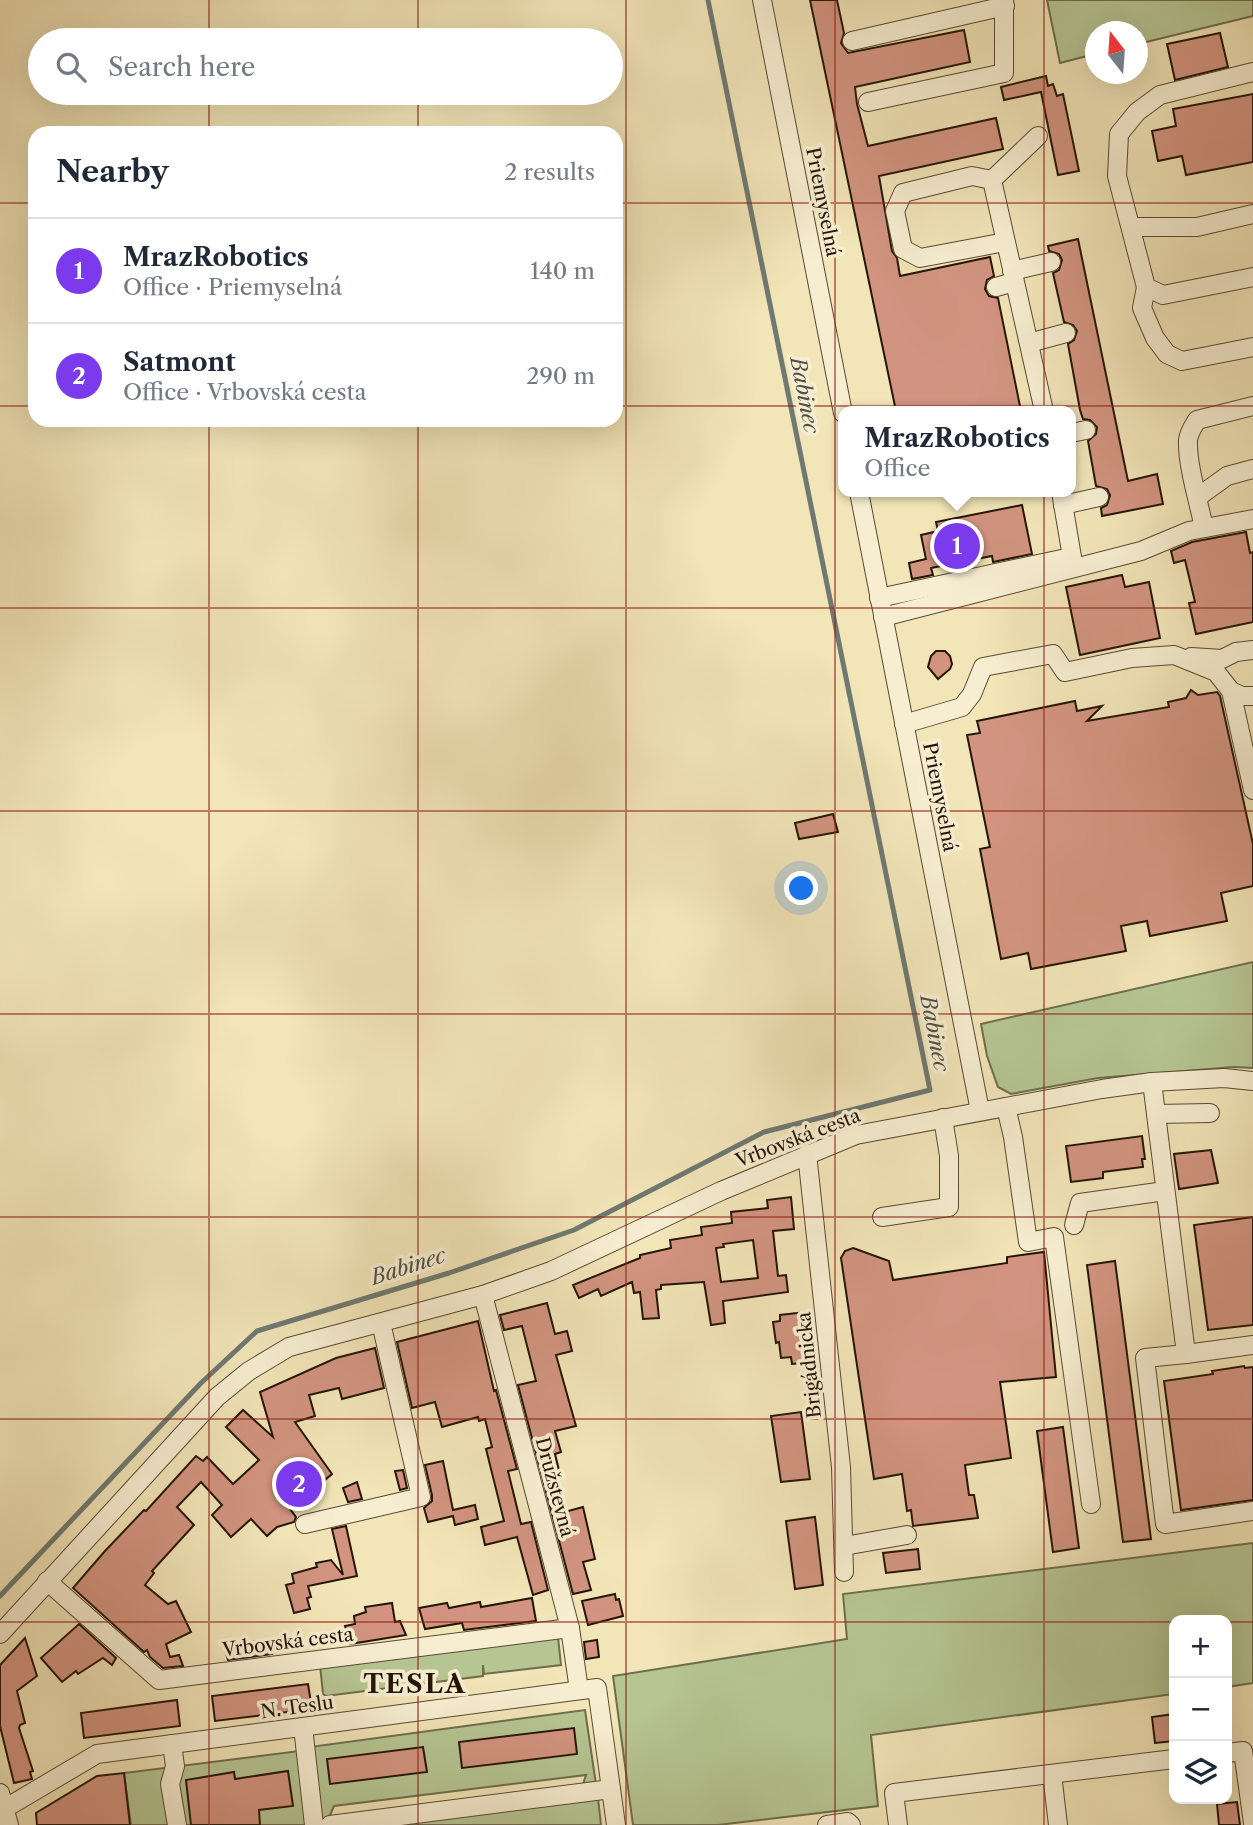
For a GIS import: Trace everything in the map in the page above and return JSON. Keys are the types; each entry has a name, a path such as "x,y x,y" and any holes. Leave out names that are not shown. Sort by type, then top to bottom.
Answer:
{"street":[{"name":"Priemyselná","path":"762,0 842,406"},
{"path":"852,41 1004,3 1003,72 868,102"},
{"path":"1253,72 1160,95 1138,111 1119,134 1117,176 1146,287 1142,308 1155,338 1167,354 1182,361 1253,347"},
{"path":"992,180 1038,136"},
{"path":"992,180 972,176 903,193 895,211 903,249 920,258 1005,242"},
{"path":"992,180 1043,406"},
{"path":"1131,227 1197,227 1253,214"},
{"path":"996,287 1051,262"},
{"path":"1146,287 1163,295 1253,277"},
{"path":"1028,343 1066,333"},
{"path":"1204,528 1189,452 1188,438 1191,429 1197,420 1253,406"},
{"path":"1198,497 1227,476 1253,469"},
{"name":"Priemyselná","path":"860,497 980,1111"},
{"path":"1072,557 1062,499 1098,497"},
{"path":"883,617 1141,551 1189,531 1253,519"},
{"path":"879,598 1072,557 1160,533"},
{"path":"904,724 962,707 972,694 983,667 1053,654 1065,672 1132,658 1174,656 1219,665 1236,652 1253,650"},
{"path":"1219,665 1231,691 1253,790"},
{"path":"1231,691 1242,696 1253,696"},
{"name":"Vrbovská cesta","path":"0,1633 217,1397 249,1371 289,1348 483,1295 551,1271 720,1191 856,1135 1152,1082 1224,1078 1253,1081"},
{"path":"1152,1082 1186,1354"},
{"path":"1006,1107 1028,1242 1054,1237 1091,1504"},
{"path":"1156,1114 1210,1113"},
{"path":"882,1217 949,1207 949,1156 943,1118"},
{"name":"Brigádnicka","path":"807,1154 841,1467 844,1572"},
{"path":"1074,1225 1080,1203 1166,1191"},
{"name":"Družstevná","path":"483,1295 570,1628 579,1690"},
{"path":"306,1524 421,1497 381,1323"},
{"path":"1253,1345 1146,1358 1166,1524 1253,1511"},
{"path":"844,1546 907,1535"},
{"name":"Vrbovská cesta","path":"47,1581 159,1680 570,1628"},
{"path":"579,1690 597,1688 616,1825"},
{"name":"N. Teslu","path":"4,1809 97,1754 579,1690"},
{"path":"303,1727 314,1825"},
{"path":"172,1744 175,1766 170,1784 177,1825"},
{"path":"1232,1752 1243,1751 1253,1823"},
{"path":"898,1825 894,1793 1169,1760"},
{"path":"1052,1774 1058,1825"},
{"path":"330,1825 611,1789"},
{"path":"827,1825 848,1822 851,1825"}],"green space":[{"path":"1047,0 1253,0 1253,16 1148,42 1148,21 1085,21 1085,57 1060,63"},
{"path":"1253,962 1253,1068 1234,1067 1098,1078 1011,1094 998,1087 987,1056 981,1024"},
{"path":"1253,1543 1253,1683 1232,1686 1232,1615 1169,1615 1169,1695 871,1735 878,1806 718,1825 633,1825 613,1676 847,1639 843,1594"},
{"path":"558,1637 561,1665 484,1674 483,1665 483,1676 326,1696 323,1694 320,1665"},
{"path":"585,1710 597,1791 580,1793 586,1775 334,1806 328,1820 320,1819 310,1747"},
{"path":"299,1751 308,1825 131,1825 124,1773"},
{"path":"598,1798 601,1825 378,1825"}],"building":[{"path":"810,0 837,0 844,33 841,43 848,53 964,30 970,62 855,87 868,146 996,118 1003,149 879,176 892,251 897,258 900,276 990,257 994,276 987,280 985,289 989,296 998,298 1020,406 895,406"},
{"path":"1220,33 1228,67 1175,80 1167,44"},
{"path":"1046,76 1048,86 1053,84 1057,96 1063,94 1079,171 1058,175 1041,92 1004,100 1001,87"},
{"path":"1253,94 1253,162 1186,175 1182,156 1158,161 1152,131 1176,126 1173,109"},
{"path":"1078,239 1128,481 1157,474 1163,504 1102,516 1101,508 1107,505 1110,495 1107,489 1096,486 1088,441 1096,434 1097,427 1090,420 1083,419 1080,410 1068,344 1074,340 1077,331 1073,325 1064,322 1053,273 1059,270 1062,260 1059,254 1049,251 1048,246"},
{"path":"1022,505 1032,554 993,562 992,556 931,568 933,575 912,579 909,563 926,559 921,535 938,531 936,522"},
{"path":"1246,532 1250,553 1253,552 1253,622 1196,634 1189,603 1195,602 1185,560 1174,563 1171,551 1192,542"},
{"path":"1122,575 1125,587 1149,582 1160,638 1080,655 1066,587"},
{"path":"936,651 945,651 952,664 938,679 928,667 931,656"},
{"path":"1191,690 1198,695 1217,692 1220,696 1253,844 1253,886 1221,893 1227,921 1150,936 1147,921 1121,926 1126,951 1031,969 1028,953 1001,959 980,849 990,847 967,735 980,733 977,721 1075,701 1077,711 1102,706 1087,721 1169,707 1168,702 1186,698"},
{"path":"833,814 838,832 799,839 795,823"},
{"path":"1142,1136 1145,1159 1142,1159 1143,1167 1103,1172 1103,1178 1071,1182 1066,1146"},
{"path":"1211,1150 1218,1183 1179,1189 1174,1154"},
{"path":"791,1197 794,1229 773,1231 778,1276 786,1275 788,1292 723,1301 725,1323 711,1325 704,1282 661,1285 661,1289 656,1290 659,1318 643,1319 640,1292 634,1293 632,1282 601,1296 598,1289 579,1298 573,1285 640,1258 640,1255 671,1248 670,1240 702,1235 701,1227 732,1223 731,1212 768,1208 767,1200","holes":["753,1240 758,1278 721,1282 716,1248 724,1247 723,1244"]},
{"path":"1253,1217 1253,1325 1208,1330 1194,1225"},
{"path":"853,1248 889,1261 893,1280 1007,1263 1007,1257 1044,1252 1056,1377 1000,1382 1011,1458 965,1465 969,1495 974,1495 978,1518 913,1526 911,1510 907,1511 902,1474 874,1479 841,1258 845,1251"},
{"path":"1115,1261 1151,1539 1123,1542 1087,1265"},
{"path":"547,1303 555,1334 567,1331 572,1351 556,1355 576,1426 555,1431 561,1452 555,1454 560,1474 551,1476 561,1513 583,1507 595,1559 583,1562 591,1590 573,1594 518,1385 536,1381 522,1326 504,1330 500,1315"},
{"path":"806,1312 813,1362 792,1364 791,1357 781,1358 773,1322 780,1321 780,1315"},
{"path":"478,1321 494,1391 496,1390 517,1469 508,1471 521,1524 531,1522 548,1590 533,1595 517,1537 485,1545 481,1527 504,1521 486,1449 492,1447 485,1419 479,1421 478,1417 442,1427 435,1402 412,1408 397,1342"},
{"path":"375,1348 384,1388 342,1399 339,1388 309,1395 315,1416 295,1422 332,1474 290,1509 296,1517 294,1522 277,1527 267,1536 251,1519 231,1537 212,1515 222,1505 201,1482 177,1507 194,1525 152,1571 154,1573 145,1585 168,1604 176,1601 191,1632 166,1644 170,1657 179,1655 183,1666 163,1668 150,1657 147,1650 144,1652 73,1588 196,1456 203,1461 207,1457 233,1484 259,1460 226,1427 243,1410 273,1437 260,1392 336,1358"},
{"path":"1253,1367 1253,1500 1181,1510 1164,1381 1213,1374 1212,1371"},
{"path":"801,1412 810,1479 781,1482 771,1416"},
{"path":"1063,1427 1079,1548 1053,1552 1037,1431"},
{"path":"443,1461 453,1510 475,1505 478,1519 455,1525 453,1516 428,1522 424,1508 432,1501 432,1495 425,1465"},
{"path":"403,1470 407,1488 400,1490 395,1471"},
{"path":"357,1482 362,1499 348,1502 343,1488"},
{"path":"815,1517 823,1585 795,1589 786,1521"},
{"path":"346,1526 357,1576 308,1586 310,1609 294,1613 286,1585 294,1583 292,1574 317,1567 316,1563 331,1560 343,1575 332,1529"},
{"path":"918,1549 920,1569 886,1573 883,1553"},
{"path":"615,1594 623,1616 588,1625 582,1601"},
{"path":"532,1598 536,1621 464,1630 462,1623 425,1629 419,1608 447,1603 449,1608 480,1602 481,1607"},
{"path":"392,1603 395,1622 400,1621 406,1635 350,1644 345,1626 355,1624 354,1616 366,1612 365,1607"},
{"path":"79,1624 116,1658 112,1665 103,1658 78,1674 76,1671 62,1682 41,1658"},
{"path":"25,1638 37,1676 17,1691 25,1723 19,1728 33,1771 30,1772 32,1779 14,1783 0,1726 0,1665"},
{"path":"275,1638 277,1646 270,1648 272,1654 228,1660 224,1647"},
{"path":"597,1640 599,1657 586,1659 584,1642"},
{"path":"308,1684 312,1709 215,1721 212,1696"},
{"path":"177,1700 180,1726 84,1738 81,1713"},
{"path":"1169,1715 1169,1742 1155,1743 1152,1717"},
{"path":"574,1728 577,1754 462,1768 459,1742"},
{"path":"423,1747 427,1772 330,1784 327,1759"},
{"path":"288,1771 293,1806 259,1810 260,1825 191,1825 186,1780 234,1772 235,1779"},
{"path":"124,1773 130,1825 37,1825 36,1813 97,1776"},
{"path":"1237,1802 1240,1825 1219,1825 1217,1804"}],"waterway":[{"name":"Babinec","path":"0,1596 201,1383 257,1331 449,1273 574,1230 764,1132 930,1090 708,0"}],"place":[{"name":"MrazRobotics","path":"957,546"},
{"name":"Satmont","path":"299,1484"}],"district":[{"name":"TESLA","path":"415,1684"}]}
